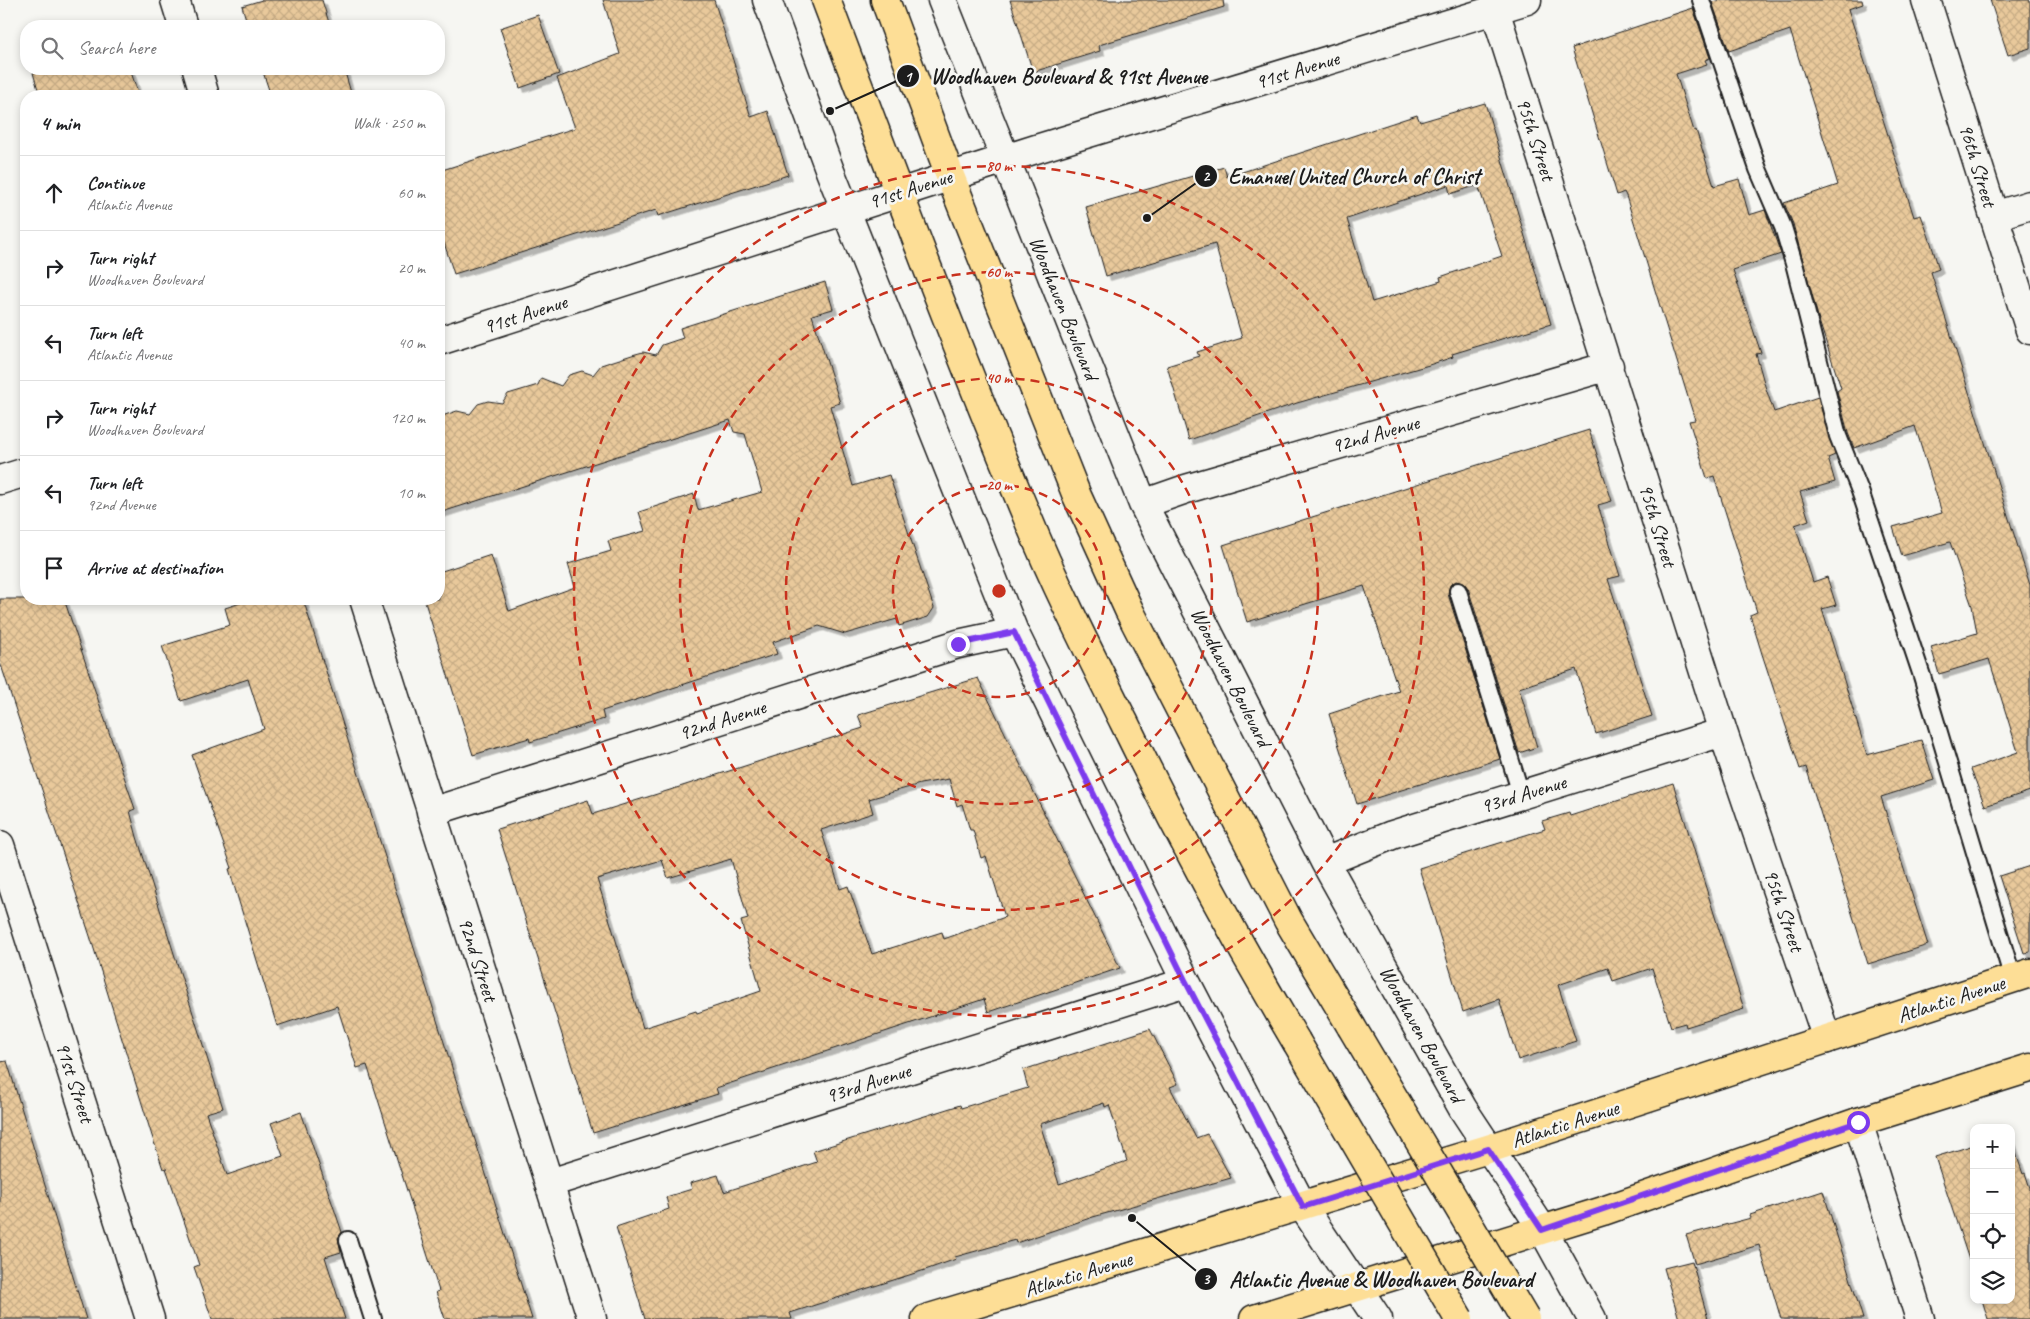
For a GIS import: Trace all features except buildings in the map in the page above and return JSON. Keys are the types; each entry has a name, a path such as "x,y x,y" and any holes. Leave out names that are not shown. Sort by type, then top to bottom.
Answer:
{"main road":[{"path":"826,0 899,193 1026,516 1082,638 1181,838 1250,964 1459,1319"},
{"path":"885,0 950,176 1077,496 1129,610 1288,920 1525,1319"},
{"name":"Atlantic Avenue","path":"926,1319 1303,1207 2021,976"},
{"path":"1259,1318 1542,1230 1858,1122 2030,1068"}],"street":[{"path":"175,0 181,20"},
{"path":"767,0 846,210 1014,632 1186,982 1303,1207 1358,1286 1378,1319"},
{"name":"Woodhaven Boulevard","path":"942,0 1143,504 1325,862 1488,1149 1542,1230 1592,1319"},
{"name":"91st Avenue","path":"445,339 1004,159 1527,0"},
{"name":"96th Street","path":"1926,0 2030,330"},
{"name":"95th Street","path":"1495,10 1723,732 1827,1038"},
{"path":"199,75 203,90"},
{"path":"1994,216 2030,205"},
{"name":"92nd Avenue","path":"1143,504 1186,489 1608,366"},
{"path":"0,480 20,474"},
{"name":"92nd Street","path":"366,605 592,1319"},
{"name":"92nd Avenue","path":"431,812 958,644 1014,632"},
{"name":"93rd Avenue","path":"1325,862 1392,835 1521,794 1668,751 1723,732"},
{"name":"91st Street","path":"0,845 150,1319"},
{"name":"93rd Avenue","path":"550,1183 1186,982"},
{"path":"1858,1122 1920,1319"}],"lane":[{"path":"1701,0 1758,169 1783,227 1796,267 1838,436 1860,491 2021,976"},
{"path":"1458,591 1521,794"},
{"path":"348,1240 373,1319"}],"place":[{"name":"Woodhaven Boulevard & 91st Avenue","path":"830,111"},
{"name":"Emanuel United Church of Christ","path":"1147,218"},
{"name":"Atlantic Avenue & Woodhaven Boulevard","path":"1132,1218"}],"route":[{"path":"958,644 1014,632 1186,982 1303,1207 1488,1149 1542,1230 1603,1211 1858,1122"}]}
